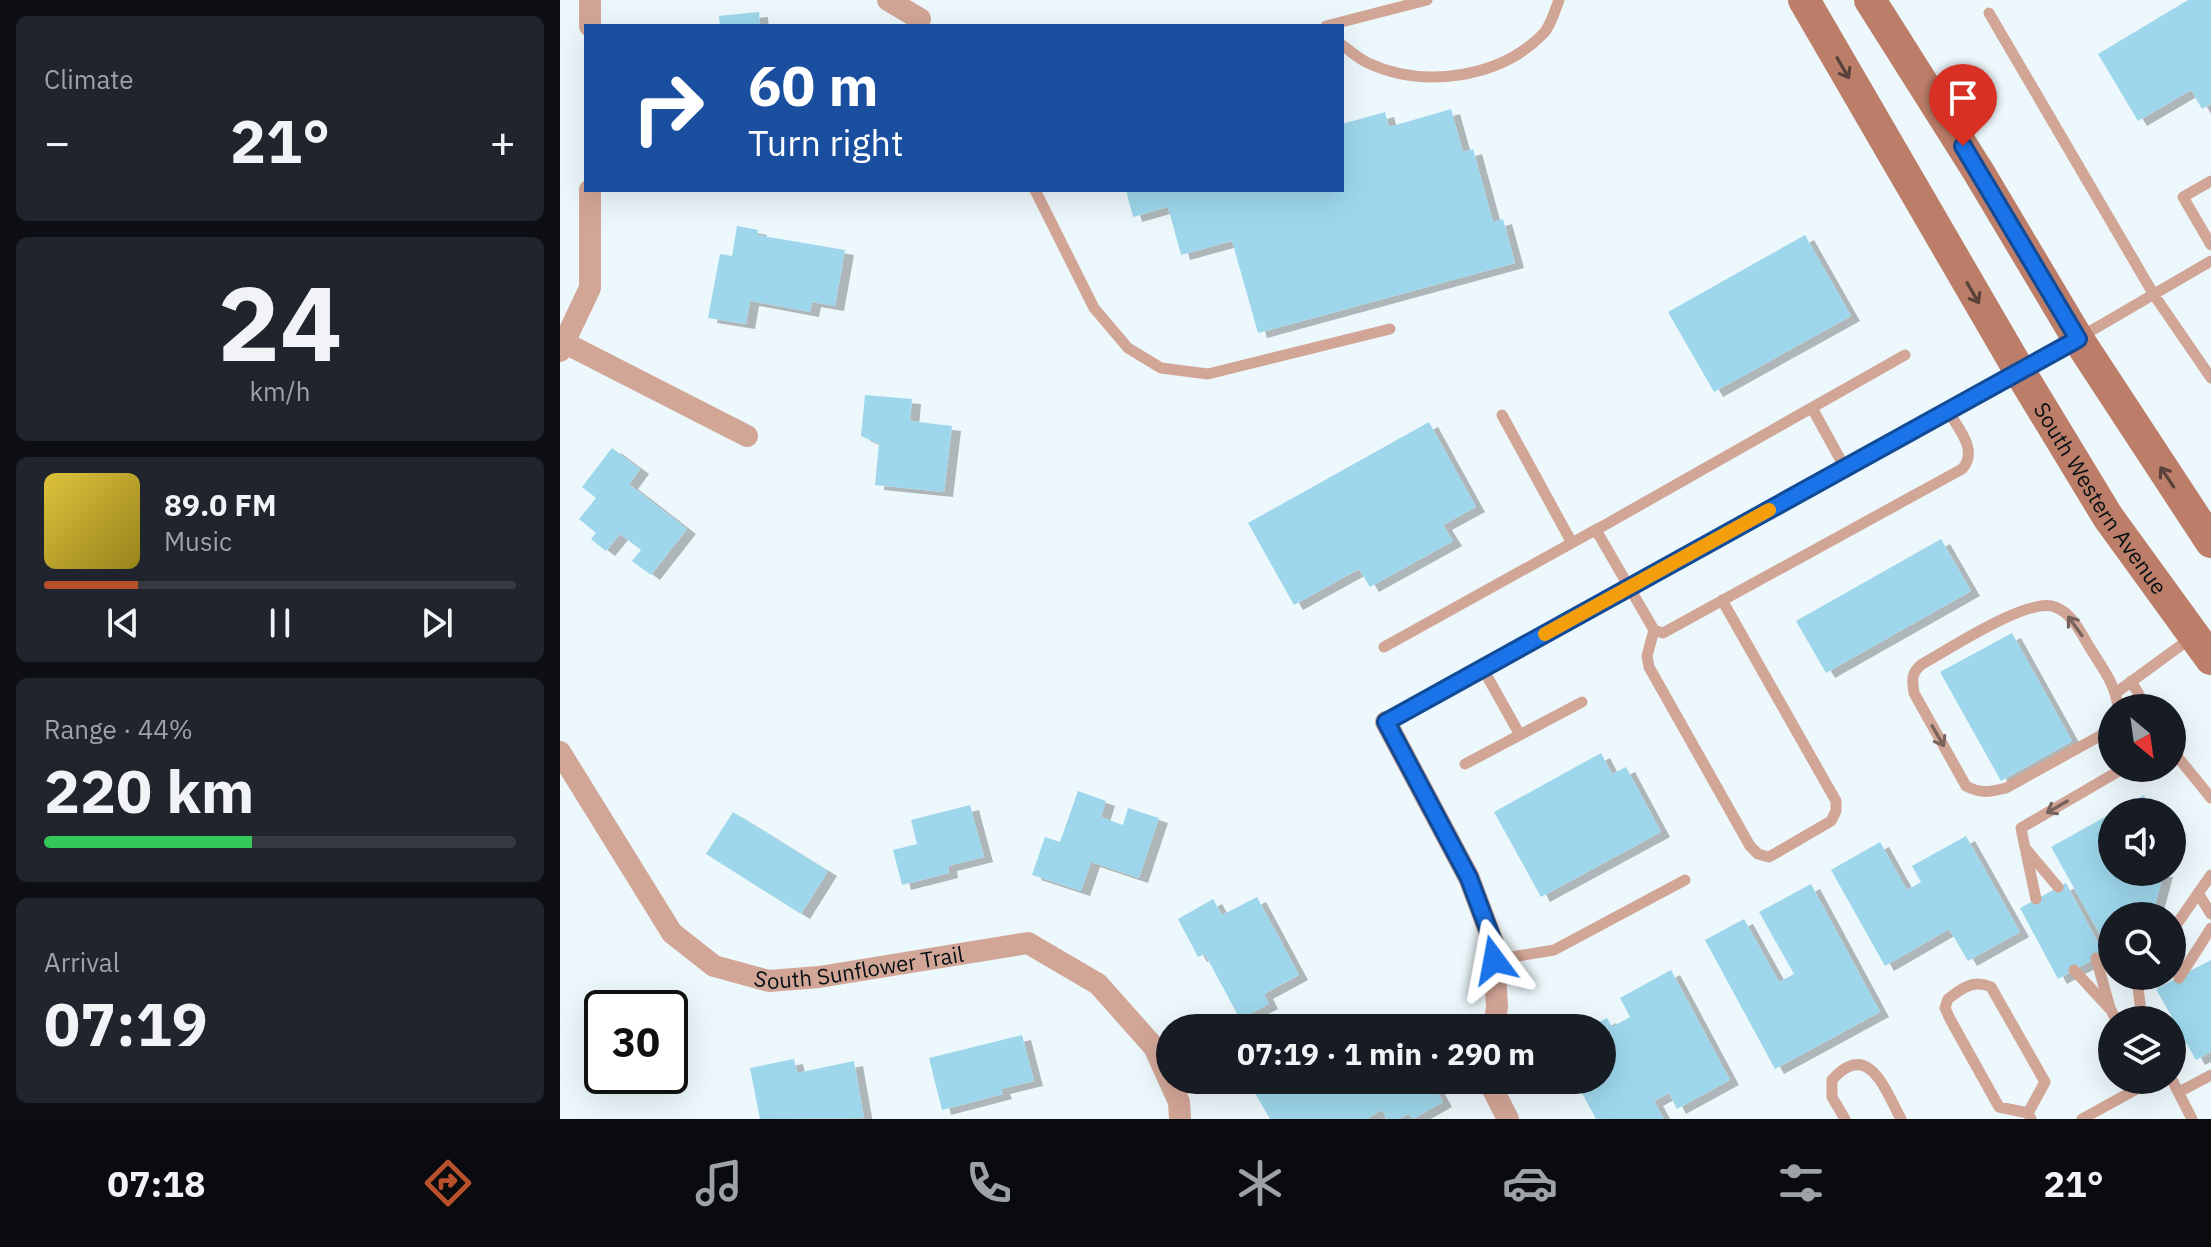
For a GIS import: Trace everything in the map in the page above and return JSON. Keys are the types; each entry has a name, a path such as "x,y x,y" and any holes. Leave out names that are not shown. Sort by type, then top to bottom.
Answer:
{"main road":[{"name":"South Western Avenue","path":"1804,0 2108,517 2202,647"},
{"path":"1870,0 1978,171 2078,339 2211,542"}],"street":[{"path":"590,0 590,24"},
{"path":"888,0 926,22"},
{"path":"590,192 590,288 563,347 747,436"},
{"path":"1386,722 1469,878 1493,942 1496,1014"},
{"name":"South Sunflower Trail","path":"560,752 672,933 714,966 769,981 819,977 1028,943 1098,984 1154,1047 1179,1102 1180,1119"},
{"path":"1495,1094 1508,1119"}],"lane":[{"path":"1334,24 1427,0"},
{"path":"1344,46 1367,63 1406,75 1445,77 1479,71 1513,57 1546,32 1559,0"},
{"path":"1989,13 2154,295 2211,378"},
{"path":"2211,181 2183,197 2211,245"},
{"path":"1036,192 1094,308 1128,348 1161,368 1208,374 1390,329"},
{"path":"1386,722 2020,372 2211,261"},
{"path":"1384,647 1905,355"},
{"path":"1812,408 1845,468"},
{"path":"1597,529 1654,630 1663,633 1962,469 1969,461 1970,451 1948,411"},
{"path":"1502,415 1572,543"},
{"path":"1654,630 1647,656 1649,667 1750,846 1758,854 1769,857 1831,821 1836,811 1836,801 1722,600"},
{"path":"2098,737 2006,788 1988,793 1975,791 1966,786 1914,693 1912,679 1915,670 2006,618 2032,606 2045,604 2057,607 2074,622 2117,692 2131,681 2202,647"},
{"path":"1483,669 1520,735"},
{"path":"2131,681 2139,694"},
{"path":"1465,764 1582,702"},
{"path":"2186,767 2211,798"},
{"path":"2036,899 2021,828 2100,782"},
{"path":"2025,848 2058,887"},
{"path":"2186,911 2211,875"},
{"path":"1494,960 1554,950 1685,880"},
{"path":"2198,893 2211,914"},
{"path":"2186,967 2211,928"},
{"path":"2096,958 2109,1006"},
{"path":"2074,970 2108,1006"},
{"path":"1981,982 1991,987 2045,1082 2030,1116 1999,1107 1945,1008 1948,999 1971,984 1981,982"},
{"path":"1845,1119 1832,1097 1832,1080 1848,1067 1867,1065 1875,1072 1901,1119"},
{"path":"2186,1088 2211,1075"},
{"path":"2082,1119 2126,1094"},
{"path":"2180,1094 2192,1119"}],"building":[{"path":"2188,0 2211,0 2211,104 2202,109 2191,90 2138,121 2098,54"},
{"path":"759,12 760,24 720,24 719,16"},
{"path":"1451,109 1463,152 1473,149 1493,222 1503,219 1515,263 1258,333 1232,241 1181,255 1168,207 1133,217 1127,192 1344,192 1344,123 1385,112 1389,127"},
{"path":"737,226 758,230 757,235 845,250 835,306 812,302 810,312 750,301 746,324 708,318 720,254 732,256"},
{"path":"1805,235 1851,316 1714,392 1668,312"},
{"path":"865,395 912,399 910,421 952,426 944,492 875,485 879,444 861,436"},
{"path":"1429,422 1476,507 1443,525 1453,541 1370,587 1359,569 1294,605 1248,523"},
{"path":"612,448 640,469 629,484 687,529 651,575 632,561 641,550 620,534 606,551 591,539 596,533 579,519 596,498 582,487"},
{"path":"1941,539 1971,591 1826,673 1796,621"},
{"path":"2012,633 2072,741 2001,781 1940,672"},
{"path":"1601,753 1612,774 1626,767 1661,832 1541,897 1494,812"},
{"path":"1078,791 1106,801 1101,817 1123,825 1128,808 1159,818 1139,878 1091,862 1081,891 1032,875 1045,837 1060,842"},
{"path":"970,805 984,857 948,866 949,873 902,885 893,850 917,844 911,820"},
{"path":"733,812 828,871 801,914 706,854"},
{"path":"2098,821 2098,886 2160,886 2156,902 2098,902 2098,931 2051,847"},
{"path":"1966,836 2020,932 1968,961 1949,929 1885,966 1831,870 1880,842 1907,890 1921,882 1912,866"},
{"path":"2066,883 2098,943 2098,957 2058,979 2020,908"},
{"path":"1811,884 1880,1012 1775,1069 1705,940 1744,919 1779,982 1794,974 1759,912"},
{"path":"1257,897 1299,975 1264,994 1269,1004 1250,1014 1237,1014 1205,954 1198,957 1178,919 1213,899 1222,915"},
{"path":"2211,960 2211,1052 2196,1060 2186,1042 2186,1006 2166,1006 2157,990 2186,990 2186,973"},
{"path":"1671,970 1730,1080 1677,1109 1669,1093 1654,1101 1664,1119 1596,1119 1583,1094 1616,1094 1616,1025 1630,1017 1620,998"},
{"path":"1022,1035 1034,1081 1001,1089 1003,1094 942,1110 929,1058"},
{"path":"794,1059 797,1073 854,1061 864,1118 760,1119 750,1068"},
{"path":"1255,1094 1439,1094 1443,1102 1413,1119 1408,1114 1399,1119 1387,1119 1382,1110 1367,1119 1270,1119"}],"slow traffic":[{"path":"1545,634 1769,510"}],"route":[{"path":"1494,960 1493,942 1469,878 1386,722 2078,339 1963,146"}]}
